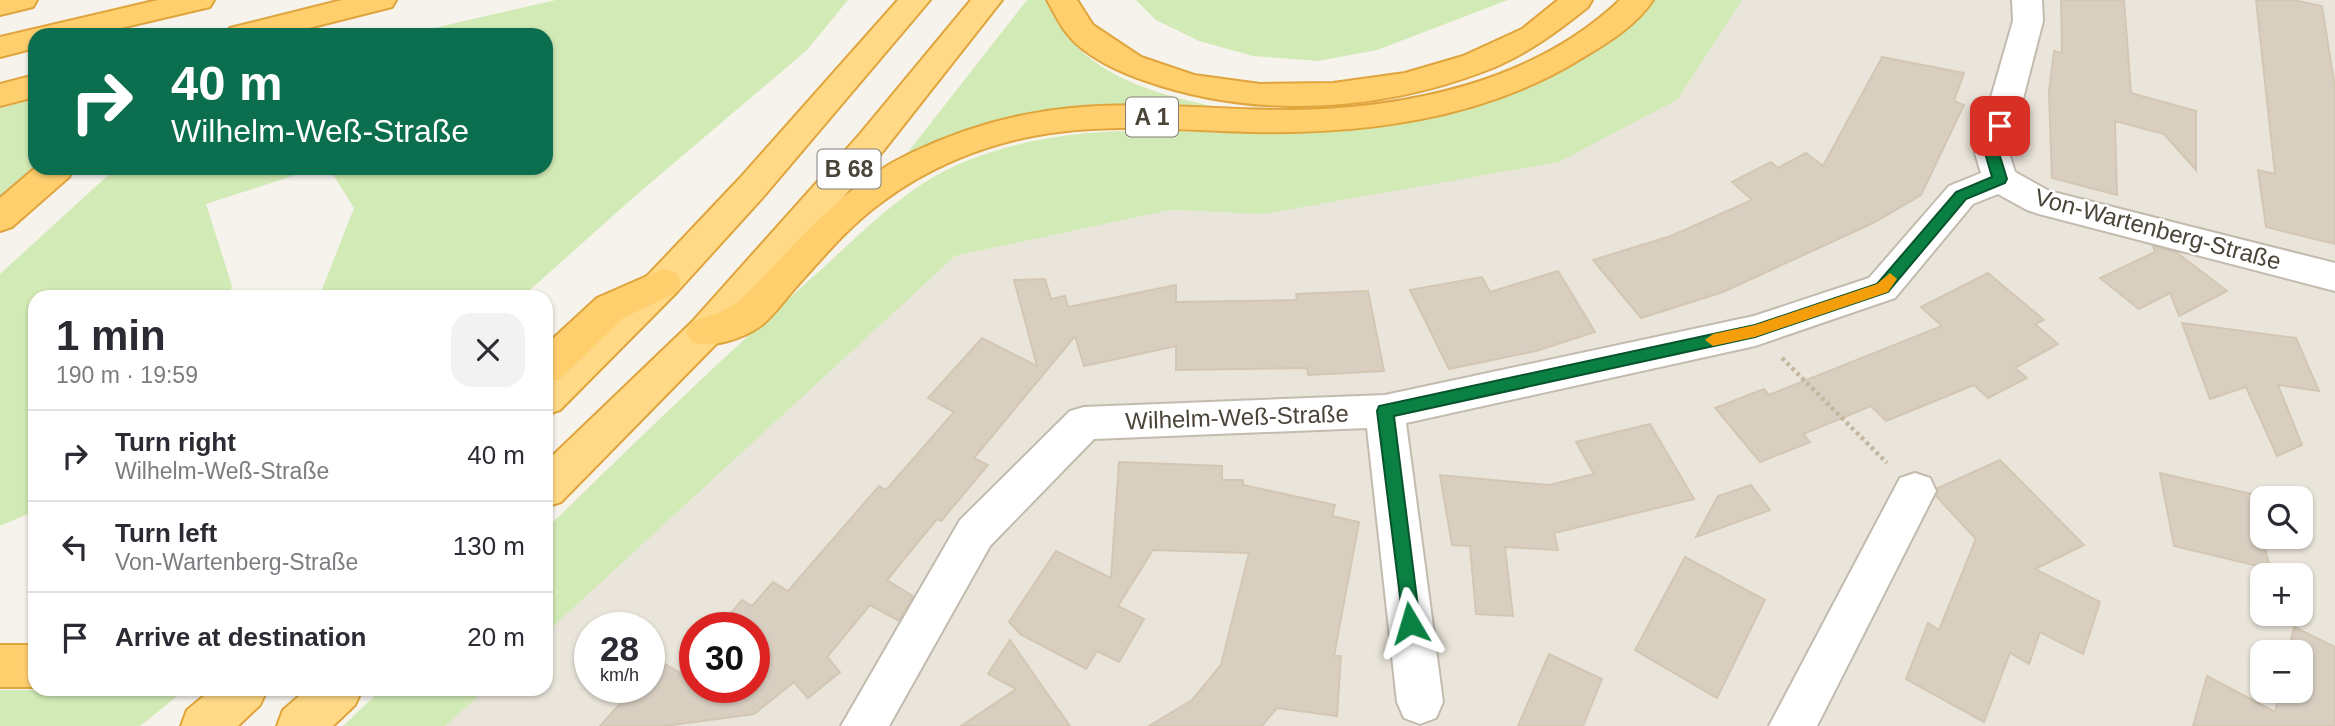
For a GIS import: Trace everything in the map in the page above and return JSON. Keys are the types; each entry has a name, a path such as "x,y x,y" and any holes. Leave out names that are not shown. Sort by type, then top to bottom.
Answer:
{"highway":[{"path":"0,5 22,0"},
{"path":"79,28 198,0"},
{"path":"269,28 381,0"},
{"name":"B 68","path":"553,392 663,283 752,187 915,0"},
{"name":"B 68","path":"553,482 705,332 872,142 987,0"},
{"path":"1062,0 1081,30 1118,59 1160,78 1207,90 1263,95 1329,93 1391,86 1450,73 1521,45 1559,20 1577,0"},
{"name":"A 1","path":"705,332 745,317 852,207 893,176 945,150 1000,132 1058,120 1110,116 1288,121 1354,118 1428,108 1490,90 1531,73 1583,45 1628,12 1638,0"},
{"path":"293,28 342,10"},
{"path":"0,47 28,40"},
{"path":"0,95 28,88"},
{"path":"0,218 49,175"},
{"path":"553,361 610,308 663,283"},
{"path":"0,666 28,666"},
{"path":"204,726 237,696"},
{"path":"300,726 332,696"}],"street":[{"path":"2000,179 1992,153 2028,21 2027,0"},
{"name":"Von-Wartenberg-Straße","path":"2000,179 2039,201 2335,277"},
{"name":"Wilhelm-Weß-Straße","path":"864,726 975,533 1084,423 1385,411 1755,331 1882,288 1961,195 2000,179"},
{"path":"1385,411 1420,702"},
{"path":"1792,726 1915,491"}],"path":[{"path":"1755,331 1915,491"}],"shaded area":[{"path":"1742,0 2335,0 2335,726 437,726 470,696 553,696 553,621 955,256 1170,210 1263,214 1678,99"}],"green space":[{"path":"556,0 848,0 807,50 634,197 530,290 322,290 354,208 333,175 553,175 553,28 434,28"},
{"path":"1027,0 1046,0 1075,45 1116,75 1165,94 1217,107 1112,104 1060,108 987,123 925,149 908,152"},
{"path":"1136,0 1508,0 1377,50 1318,61 1253,56 1199,41 1156,20"},
{"path":"1655,0 1742,0 1678,99 1559,162 1263,214 1170,210 955,256 553,627 553,522 678,401 870,225 929,180 974,158 1015,145 1055,137 1133,131 1328,132 1429,117 1462,109 1526,86 1596,48 1622,31"},
{"path":"28,101 28,175 0,204 0,108"},
{"path":"108,175 295,175 206,204 232,286 231,290 28,290 28,514 0,526 0,274"},
{"path":"0,690 28,690 28,696 178,696 140,726 0,726"},
{"path":"375,696 478,696 445,726 343,726"}],"building":[{"path":"2061,0 2124,0 2131,93 2196,111 2196,170 2164,134 2115,121 2117,195 2052,178 2049,92 2054,51 2062,53"},
{"path":"2256,0 2293,0 2322,6 2335,88 2335,244 2266,227 2258,170 2275,174"},
{"path":"1882,57 1964,73 1954,101 1964,105 1921,195 1873,223 1723,292 1641,318 1593,260 1671,236 1752,200 1732,182 1771,162 1778,168 1806,153 1823,166"},
{"path":"2153,246 2176,252 2227,291 2179,316 2170,293 2139,309 2100,278 2155,252"},
{"path":"1558,271 1595,332 1536,351 1449,369 1410,290 1482,277 1490,292"},
{"path":"1988,273 2044,320 2035,324 2058,344 2015,368 2027,378 1988,398 1974,385 1886,421 1871,406 1803,434 1810,442 1760,462 1715,408 1764,389 1769,395 1942,326 1921,307"},
{"path":"1045,279 1051,299 1065,296 1068,307 1176,285 1176,302 1297,300 1296,294 1368,291 1384,371 1308,375 1307,368 1176,370 1176,346 1084,366 1075,336 974,458 988,465 941,521 937,519 887,580 913,596 899,621 870,605 827,657 840,672 808,698 794,682 770,701 770,612 732,612 742,600 752,606 773,582 788,591 879,486 886,490 954,412 928,398 982,338 1037,366 1014,280"},
{"path":"2182,323 2296,338 2319,391 2278,385 2302,445 2277,456 2246,387 2210,399"},
{"path":"1650,424 1694,499 1554,533 1558,550 1505,547 1513,616 1476,614 1470,546 1452,545 1440,475 1549,485 1594,474 1576,442"},
{"path":"2000,460 2084,545 2035,569 2100,602 2083,654 2040,632 2029,664 2010,653 1984,722 1906,679 1928,623 1939,630 1976,539 1936,496 1938,488"},
{"path":"1119,462 1222,466 1222,480 1243,480 1243,485 1335,505 1332,516 1359,522 1334,656 1341,656 1337,716 1277,708 1262,726 1149,726 1192,700 1221,665 1249,553 1153,550 1118,606 1144,619 1119,662 1097,651 1086,669 1020,634 1009,622 1056,551 1111,578"},
{"path":"2160,473 2250,494 2250,549 2265,549 2269,563 2250,564 2174,546"},
{"path":"1751,485 1770,510 1696,537 1718,496"},
{"path":"1685,557 1765,600 1717,698 1635,650"},
{"path":"2294,627 2335,647 2335,726 2193,726 2207,676 2250,699 2250,703 2258,703 2275,712 2277,703 2313,703 2313,640 2291,640"},
{"path":"1010,640 1070,726 961,726 1016,689 988,674"},
{"path":"1549,654 1602,679 1583,726 1518,726"},
{"path":"665,664 679,672 679,703 768,703 754,714 665,726 600,726 621,703 665,703"}],"slow traffic":[{"path":"1713,340 1755,331 1882,288 1890,279"}],"route":[{"path":"1410,623 1385,411 1755,331 1882,288 1961,195 2000,179 1992,153 2000,126"}]}
